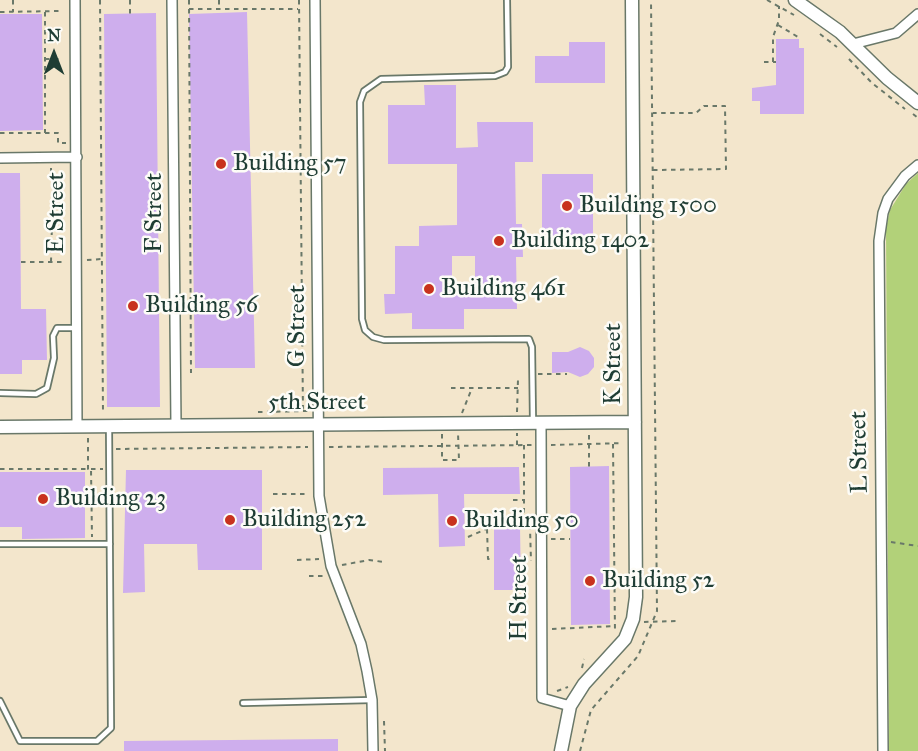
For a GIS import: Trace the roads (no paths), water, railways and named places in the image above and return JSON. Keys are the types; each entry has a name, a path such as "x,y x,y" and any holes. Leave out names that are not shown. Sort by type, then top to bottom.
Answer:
{"street":[{"name":"E Street","path":"75,0 77,422"},
{"name":"F Street","path":"172,0 176,425"},
{"name":"G Street","path":"315,0 319,496 325,543 336,580 361,644 372,700 373,751"},
{"name":"K Street","path":"570,706 584,684 619,647 632,623 636,597 632,0"},
{"path":"795,0 822,18 853,44 887,78 918,103"},
{"path":"853,44 896,33 918,14"},
{"path":"0,158 77,157"},
{"name":"L Street","path":"883,751 879,241 888,199 905,176 918,165"},
{"name":"5th Street","path":"0,427 77,422 109,426 635,422"},
{"name":"H Street","path":"537,423 541,445 542,698 552,698 570,706"},
{"path":"561,751 570,706"}],"lane":[{"path":"507,0 508,67 505,72 495,75 381,79 364,91 360,102 362,319 365,330 373,337 384,340 529,339 537,423"},
{"path":"0,393 36,394 47,388 54,358 53,336 57,328 77,328"},
{"path":"0,701 20,741 97,741 111,728 109,426"},
{"path":"0,544 110,544"},
{"path":"243,703 372,700"}],"place":[{"name":"Building 57","path":"221,164"},
{"name":"Building 1500","path":"567,206"},
{"name":"Building 1402","path":"499,241"},
{"name":"Building 461","path":"429,289"},
{"name":"Building 56","path":"133,306"},
{"name":"Building 23","path":"43,499"},
{"name":"Building 252","path":"230,520"},
{"name":"Building 50","path":"452,521"},
{"name":"Building 52","path":"590,581"}]}
